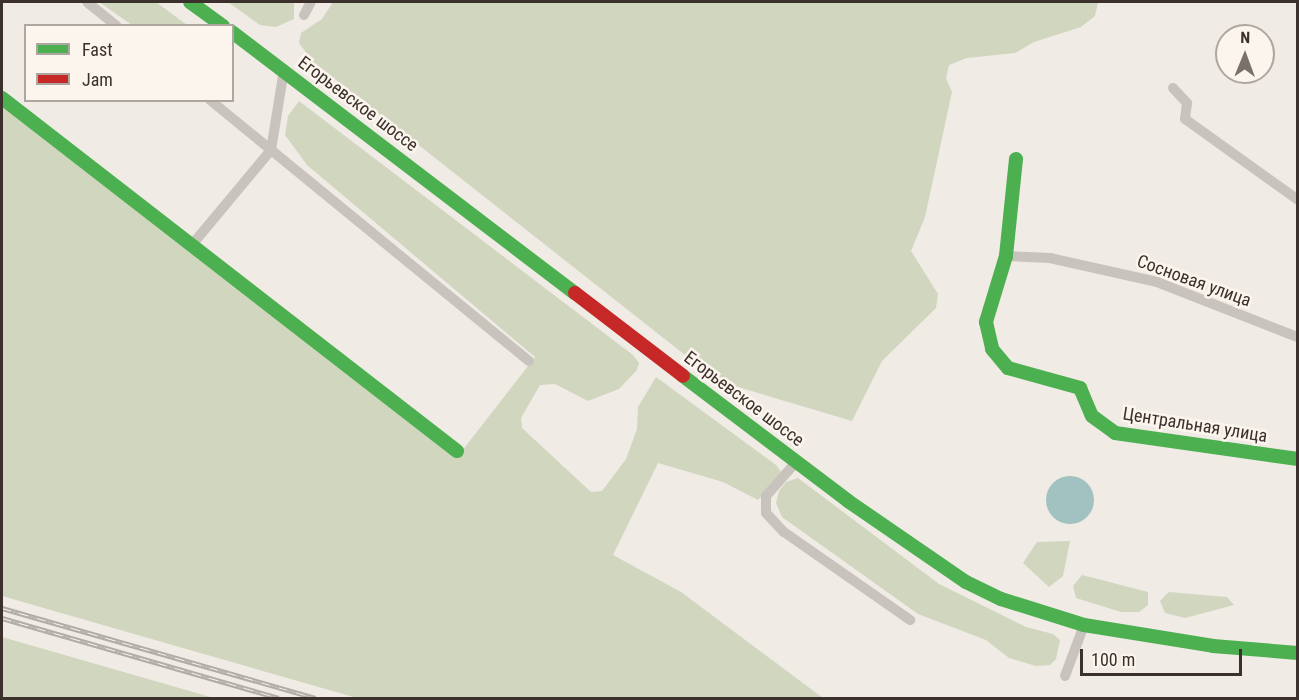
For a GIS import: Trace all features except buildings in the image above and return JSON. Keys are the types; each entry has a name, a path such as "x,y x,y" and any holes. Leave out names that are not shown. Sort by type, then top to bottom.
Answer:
{"main road":[{"path":"190,2 220,24"},
{"name":"Егорьевское шоссе","path":"234,33 284,69 796,461 915,550 966,582 1001,599 1084,625 1213,646 1298,653"},
{"path":"2,98 457,451"},
{"name":"Центральная улица","path":"1016,159 1006,256 986,322 992,349 1008,368 1080,388 1092,416 1115,433 1298,459"}],"street":[{"path":"87,2 114,24"},
{"path":"304,15 311,2"},
{"path":"191,246 271,150 284,69"},
{"path":"1173,88 1187,103 1185,119 1298,200"},
{"path":"212,102 529,361"},
{"name":"Сосновая улица","path":"1006,256 1050,258 1157,282 1297,337"},
{"path":"796,461 766,496 766,513 784,532 910,620"},
{"path":"1065,676 1084,625"}],"green space":[{"path":"99,2 156,2 186,24 131,24"},
{"path":"228,2 294,2 294,19 276,27 260,25"},
{"path":"333,2 1098,2 1095,16 1081,27 1034,42 1015,53 967,58 949,65 946,78 952,92 925,217 911,251 938,294 936,308 882,361 852,421 718,381 312,61 299,43 301,33 322,19"},
{"path":"299,101 633,355 639,363 637,370 619,389 588,401 555,384 540,385 521,418 522,428 591,492 602,491 626,459 637,429 638,407 656,377 776,465 781,472 758,500 723,482 658,463 613,555 681,592 823,698 357,698 2,596 2,103 458,456 535,357 307,165 285,135 288,116"},
{"path":"798,478 939,584 1026,627 1053,634 1060,640 1056,659 1050,665 1036,666 1009,658 986,640 918,614 782,517 776,503 779,491 786,482"},
{"path":"1070,541 1063,576 1049,587 1023,563 1037,542"},
{"path":"1082,575 1148,592 1148,605 1139,612 1121,612 1076,598 1073,586"},
{"path":"1169,592 1227,597 1234,605 1185,618 1165,613 1160,601"},
{"path":"2,637 214,698 2,698"}],"water":[{"path":"1065,476 1075,476 1090,486 1094,500 1093,509 1084,520 1075,524 1065,524 1050,514 1046,505 1046,495 1056,480"}],"railway":[{"path":"2,608 315,698"},
{"path":"2,618 279,698"}],"traffic: fast":[{"path":"190,2 220,24"},
{"path":"234,34 575,293"},
{"path":"2,98 457,451"},
{"path":"1016,159 1006,256 986,322 992,349 1008,368 1080,388 1092,416 1115,433 1298,459"},
{"path":"683,376 848,501 966,582 1001,599 1084,625 1213,646 1298,653"}],"traffic: jam":[{"path":"575,293 683,376"}]}
